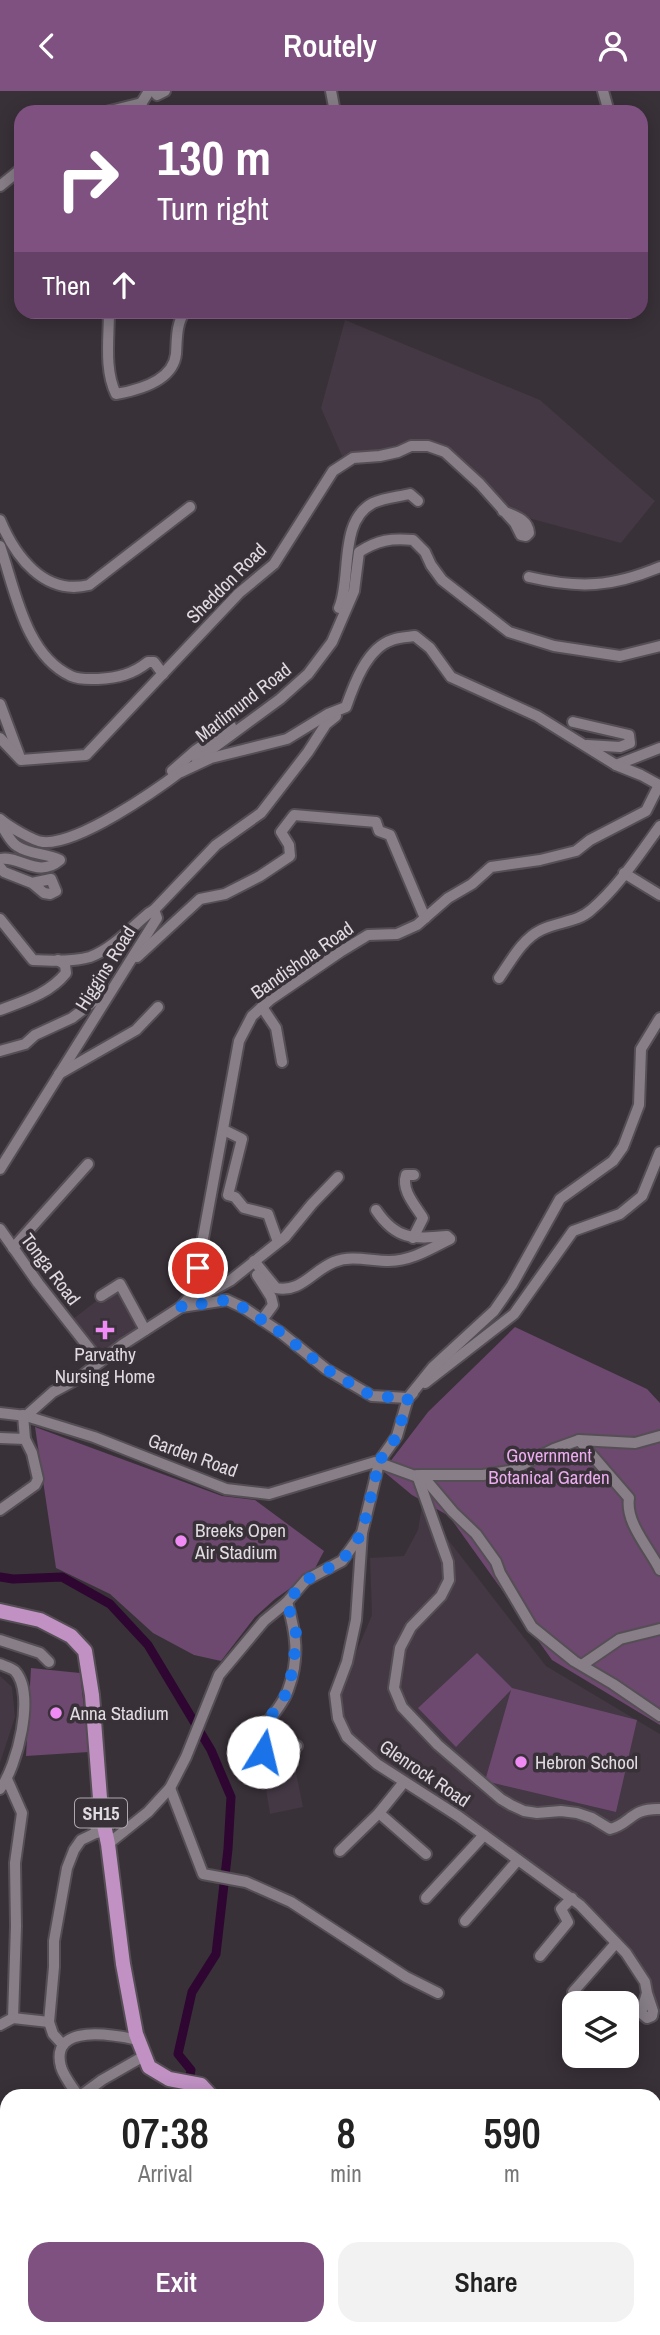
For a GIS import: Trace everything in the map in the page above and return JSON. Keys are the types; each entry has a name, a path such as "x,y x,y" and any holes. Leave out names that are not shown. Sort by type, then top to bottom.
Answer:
{"main road":[{"name":"SH15","path":"0,1611 40,1620 71,1636 85,1650 92,1695 103,1835 123,1964 138,2040 146,2062"},
{"path":"146,2062 169,2078 201,2085 205,2089"}],"street":[{"path":"141,105 152,91 157,95 165,91"},
{"path":"0,186 14,175"},
{"path":"109,319 108,360 116,394 153,383 171,370 176,354 176,334 182,319"},
{"name":"Sheddon Road","path":"21,761 86,755 239,593 274,565 333,471 353,458 380,456 411,446 428,446 445,452 480,484 503,511"},
{"path":"144,797 196,750 278,693 302,671 327,638 344,597 349,543 360,512 373,503 410,494 418,501"},
{"path":"0,520 16,553 33,571 60,585 76,588 89,585 190,507"},
{"name":"Marlimund Road","path":"0,822 41,842 73,838 153,793 280,699 308,674 332,642 354,591 359,552 390,538 414,540 425,552 430,565 442,580 509,632 554,646 620,656 660,646"},
{"path":"0,546 26,622 38,647 57,666 82,679 125,676 148,662 154,662 163,674"},
{"path":"529,577 562,585 597,584 632,579 660,567"},
{"name":"Bandishola Road","path":"181,1307 193,1293 239,1041 252,1016 340,951 368,935 397,934 416,925 491,867 540,860 576,851 590,840 646,811 659,785 616,765 537,716 451,677 430,648 415,636 393,639 379,647 356,677 346,707"},
{"path":"0,704 21,761"},
{"path":"181,772 211,758 287,739 328,714 346,707"},
{"path":"154,910 216,845 261,813 326,724 346,707"},
{"path":"573,722 629,735 630,743 620,747 584,745"},
{"path":"0,738 21,761"},
{"path":"616,765 660,748"},
{"path":"127,966 200,899 225,894 260,876 290,856 289,845 281,832 294,815 376,822 379,831 390,835 425,918"},
{"path":"0,822 16,845 31,853 49,854 60,859 53,866 43,867 26,866 8,858 0,859"},
{"path":"499,978 525,941 540,930 579,918 590,911 625,873 660,827"},
{"path":"0,867 4,872 32,883"},
{"path":"625,873 660,895"},
{"name":"Higgins Road","path":"0,919 33,960 58,960 90,957 154,910 157,918 0,1169"},
{"path":"0,1010 57,985 66,973 65,965 58,960"},
{"path":"0,1051 25,1044 35,1035 72,1019 94,1001 107,997"},
{"path":"57,1075 136,1030 158,1007"},
{"path":"262,1007 276,1028 282,1062"},
{"path":"63,2045 52,2034 49,2022 54,1941 67,1868 74,1850 81,1840 103,1835 148,1812 170,1788 186,1757 219,1675 264,1621 287,1602 306,1580 342,1561 362,1533 379,1463 397,1436 408,1398 433,1367 494,1311 512,1285 560,1199 613,1161 623,1147 639,1104 641,1049 660,1018"},
{"path":"224,1130 242,1139 228,1195 244,1207 268,1214 278,1242"},
{"path":"181,1307 227,1300 262,1320 326,1369 372,1396 408,1398 514,1314 573,1231 621,1214 642,1196 660,1152"},
{"path":"13,1248 88,1164"},
{"path":"413,1238 423,1218 404,1182 406,1175 414,1175"},
{"path":"0,1510 35,1485 38,1479 32,1453 24,1439 25,1415 53,1392 79,1378 145,1330 232,1280 278,1242 338,1177"},
{"path":"252,1263 276,1288 287,1290 333,1263 348,1258 389,1261 410,1259 450,1239 446,1236 413,1238 389,1227 376,1210"},
{"name":"Tonga Road","path":"0,1229 100,1362"},
{"path":"252,1263 273,1305 262,1320"},
{"path":"101,1296 121,1284 145,1330"},
{"name":"Garden Road","path":"0,1413 25,1415 94,1437 226,1489 269,1494 379,1463"},
{"path":"417,1475 483,1475 509,1471 579,1440 635,1443 660,1436"},
{"path":"0,1438 24,1439"},
{"path":"579,1440 629,1498 628,1505 636,1527 660,1570"},
{"path":"379,1463 426,1479 453,1512 476,1534 496,1562 532,1627 582,1665 660,1716"},
{"path":"417,1475 447,1562 449,1580 441,1596 411,1627 400,1648 394,1688 402,1707 438,1745 501,1799 524,1811 577,1813 610,1829 617,1828 639,1811 660,1809"},
{"name":"Glenrock Road","path":"362,1533 356,1620 347,1662 335,1694 338,1719 347,1737 377,1765 484,1835 572,1898 626,1953 645,1982 647,1993"},
{"path":"287,1602 296,1633 288,1691 260,1732 263,1752 297,1746"},
{"path":"582,1665 620,1639 660,1629"},
{"path":"0,1640 40,1653 49,1662"},
{"path":"0,1664 15,1671 23,1690 25,1711 19,1744 8,1779 0,1789"},
{"path":"8,1779 22,1813 15,1863 13,2018"},
{"path":"340,1851 379,1813 404,1782"},
{"path":"170,1788 203,1874 246,1882 290,1902 406,1977 438,1993"},
{"path":"90,1812 103,1835"},
{"path":"379,1813 426,1854"},
{"path":"426,1898 484,1835"},
{"path":"466,1921 518,1860"},
{"path":"540,1956 568,1923 561,1909 572,1898"},
{"path":"574,1991 616,1943"},
{"path":"0,2025 13,2018 49,2022"},
{"path":"74,2089 61,2068 63,2045 80,2035 97,2032 138,2040"},
{"path":"90,2089 102,2080 146,2062"}],"shaded area":[{"path":"345,320 540,400 655,501 621,543 532,519 505,504 442,444 411,439 387,449 342,456 321,408"},
{"path":"116,1286 139,1328 99,1353 73,1319"},
{"name":"Hebron School","path":"422,1506 546,1666 660,1734 660,2015 656,2011 652,1988 629,1948 608,1925 550,1878 398,1774 367,1749 341,1721 338,1695 372,1615 370,1558 404,1556 418,1530"},
{"path":"0,1676 12,1687 15,1717 0,1763"},
{"path":"292,1753 303,1807 270,1814 261,1758"}],"green space":[{"name":"Government Botanical Garden","path":"515,1327 647,1389 660,1403 660,1725 552,1660 449,1516 412,1495 383,1471 428,1412"},
{"name":"Breeks Open Air Stadium","path":"35,1427 222,1496 255,1500 324,1551 313,1572 255,1617 221,1661 194,1655 153,1633 110,1594 56,1568"},
{"path":"477,1653 512,1688 637,1720 616,1812 485,1781 511,1690 456,1747 418,1708"},
{"name":"Anna Stadium","path":"31,1668 80,1673 89,1752 26,1756"}],"waterway":[{"path":"0,1577 62,1577 110,1604 148,1645 211,1750 231,1797 216,1954 192,1992 178,2054 191,2070 187,2089"}],"place":[{"name":"Parvathy Nursing Home","path":"105,1330"},
{"name":"Breeks Open Air Stadium","path":"181,1541"},
{"name":"Anna Stadium","path":"56,1713"},
{"name":"Hebron School","path":"521,1762"}],"route":[{"path":"198,1268 193,1293 181,1307 227,1300 280,1332 326,1369 372,1396 408,1398 397,1436 380,1460 382,1464 378,1467 362,1533 342,1561 306,1580 287,1602 296,1633 294,1662 288,1691 260,1732 263,1752"}]}
